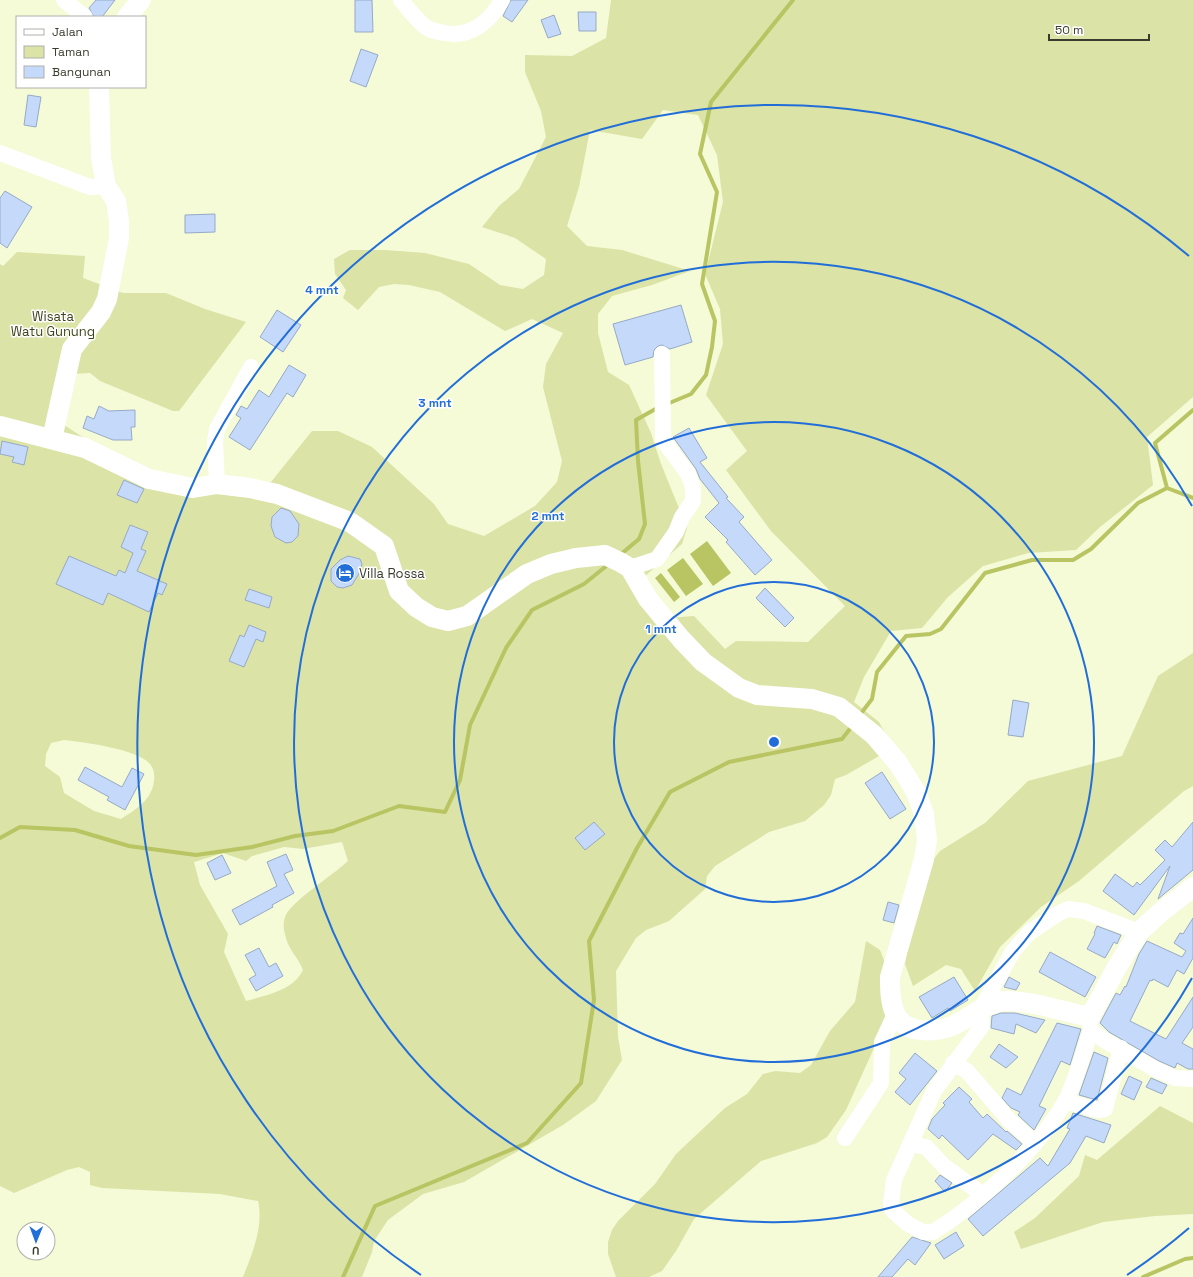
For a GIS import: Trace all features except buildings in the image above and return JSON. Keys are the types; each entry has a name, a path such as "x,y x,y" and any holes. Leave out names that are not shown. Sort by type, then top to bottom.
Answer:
{"street":[{"path":"64,0 84,16"},
{"path":"128,16 141,0"},
{"path":"401,0 430,29 451,34 468,32 484,24 494,13 502,0"},
{"path":"52,439 72,349 101,312 108,291 119,238 119,221 116,201 106,186 102,158 99,88"},
{"path":"0,153 90,187 106,186"},
{"path":"0,426 85,448 149,479 193,488 217,484 250,488 277,494 355,526 384,546 399,591 416,607 427,614 448,621 467,616 527,574 551,564 576,558 618,562 657,559 676,532 682,517 693,501 693,487 688,474 663,440 662,354"},
{"path":"217,484 215,440 217,429 251,367"},
{"path":"618,562 681,639 703,662 739,688 758,695 812,699 839,707 874,735 898,763 916,792 924,814 927,840 924,859 890,977 890,994 895,1014 901,1022 912,1028 936,1030 950,1027 981,1009 1006,1001 1033,1004 1091,1023 1104,1040 1121,1048 1154,1068 1175,1078 1193,1079"},
{"path":"1139,932 1084,911 1068,909 1059,913 1030,932 1013,951 981,1009 982,1026 934,1091 894,1180 891,1204 893,1211 908,1224 923,1232 933,1232 983,1195 1035,1143 1065,1101 1091,1023 1117,967 1139,932 1161,912 1193,887"},
{"path":"845,1138 880,1082 882,1042 895,1014"},
{"path":"1065,1101 1097,1110 1105,1109 1121,1048"},
{"path":"954,1064 967,1070 1010,1121 1035,1143"},
{"path":"910,1144 926,1146 944,1166 983,1195"}],"green space":[{"name":"Wisata Watu Gunung","path":"611,0 1193,0 1193,397 1147,437 1153,485 1100,527 1076,550 1028,553 983,566 948,597 922,628 891,631 864,677 854,702 879,722 893,748 846,775 835,779 831,795 824,805 805,821 769,832 715,866 707,876 705,889 669,921 646,930 636,938 616,971 618,1037 622,1060 596,1101 563,1125 464,1182 423,1194 388,1220 374,1241 372,1252 362,1277 243,1277 258,1230 258,1201 220,1194 102,1188 90,1185 90,1172 79,1167 67,1170 14,1193 0,1186 0,264 3,266 17,252 85,256 83,278 123,293 166,293 205,309 246,322 179,411 173,411 100,381 90,373 73,374 61,423 81,436 176,481 271,482 312,431 338,431 372,447 434,504 448,524 484,536 535,506 557,482 562,461 543,387 546,364 563,333 532,319 505,331 440,292 409,285 394,284 379,287 358,310 343,298 346,290 335,274 334,259 350,250 385,250 425,253 469,264 500,285 523,289 544,275 546,259 515,238 482,227 499,206 519,189 546,137 541,111 525,72 525,55 572,56 606,38","holes":["663,110 698,115 717,155 723,202 705,274 720,309 723,344 706,395 747,451 726,470 771,531 845,606 808,642 736,641 725,649 694,616 668,618 644,577 682,544 687,528 661,464 651,433 629,385 608,372 598,333 598,314 612,296 652,285 690,271 622,250 587,246 567,226 579,187 590,130 642,139","64,740 110,747 134,754 150,764 154,772 153,788 142,804 121,819 94,811 64,793 60,777 45,766 46,754 51,743","342,842 348,861 292,906 286,915 284,921 284,932 286,939 303,970 298,977 293,983 278,991 246,1001 224,952 228,934 200,885 194,862 223,853 246,861 252,856 284,847 303,849"]},
{"path":"1193,653 1193,786 1184,791 1079,881 1041,907 1000,947 975,991 961,969 946,965 913,986 905,964 919,878 940,851 985,823 1028,781 1122,756 1158,676"},
{"path":"866,941 880,950 890,976 893,1006 846,1110 827,1137 817,1143 761,1161 694,1219 676,1251 662,1271 649,1277 616,1277 608,1254 608,1242 612,1230 618,1221 655,1184 676,1154 725,1108 747,1094 763,1074 775,1071 800,1073 811,1065 830,1031 855,1002"},
{"path":"1160,1106 1193,1123 1193,1214 1155,1216 1103,1222 1021,1249 1014,1232 1035,1218 1079,1176 1085,1155 1097,1160"}],"shaded area":[{"path":"707,541 731,573 713,586 690,554"},
{"path":"683,558 703,584 686,596 667,570"},
{"path":"661,573 680,597 674,602 655,578"}],"waterway":[{"path":"667,404 691,394 706,375 712,347 715,321 702,284 717,192 700,154 711,102 793,0"},
{"path":"620,555 639,539 645,524 638,461 636,420 659,407"},
{"path":"1167,488 1155,443 1193,410"},
{"path":"859,716 872,699 877,672 906,636 930,634 941,629 985,573 1032,560 1073,560 1091,549 1138,503 1167,488 1193,498"},
{"path":"0,838 20,827 75,830 129,846 196,855 252,847 295,836 333,831 399,806 445,812 460,780 470,725 506,648 532,610 584,584 610,563"},
{"path":"343,1277 375,1206 527,1143 581,1083 594,1000 589,941 637,848 670,792 729,762 842,739 853,725"},
{"path":"1143,1277 1185,1259 1193,1258"}],"place":[{"name":"Villa Rossa","path":"345,573"}]}
